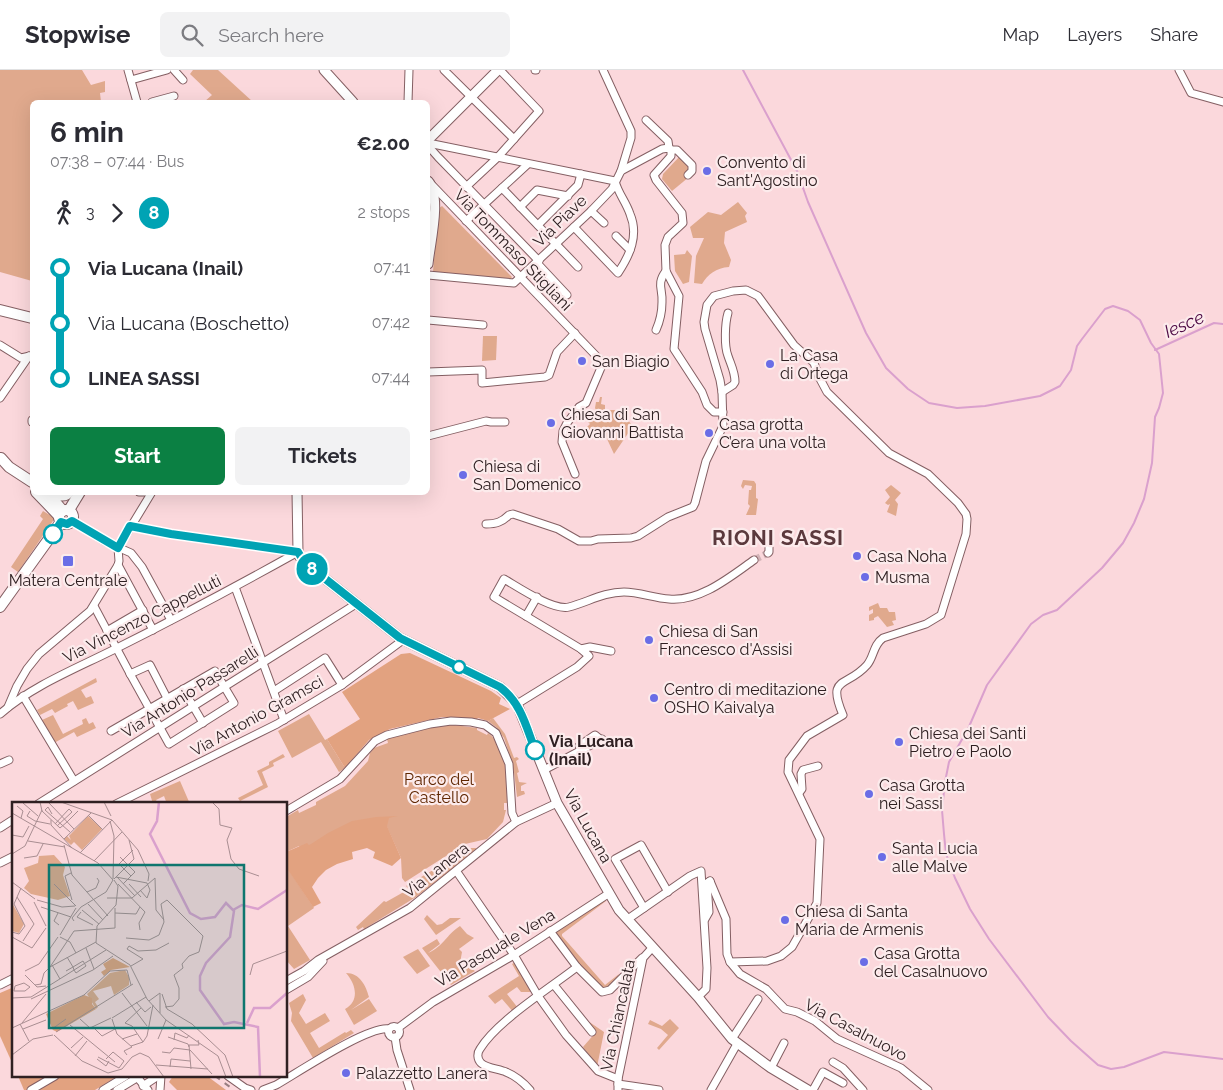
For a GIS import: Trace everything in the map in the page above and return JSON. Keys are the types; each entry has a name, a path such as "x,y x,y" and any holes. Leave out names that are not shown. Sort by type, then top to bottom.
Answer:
{"main road":[{"path":"0,310 30,318"},
{"path":"0,460 30,481"},
{"path":"0,460 7,471 30,488"},
{"path":"40,495 63,515 73,515 72,521"},
{"path":"50,495 63,515"},
{"path":"0,607 78,495"}],"street":[{"path":"128,70 136,100"},
{"path":"131,80 167,70"},
{"path":"174,70 184,80"},
{"path":"324,70 351,100"},
{"path":"408,100 409,70"},
{"path":"444,70 514,139"},
{"path":"430,140 471,96 499,70 539,111 497,158 466,187"},
{"name":"Via Piave","path":"521,278 612,189 621,171 631,138 631,131 603,70"},
{"path":"1179,70 1192,93 1223,102"},
{"path":"159,100 174,96"},
{"path":"646,120 668,141 672,153 654,175 682,213 683,218 683,223 666,241 666,271 660,284 663,300 656,330"},
{"path":"430,142 497,158 615,181 631,214 634,228 627,260 618,273 574,227"},
{"path":"430,148 567,295"},
{"path":"621,171 662,149 670,149 677,150 692,165 692,171 688,175"},
{"path":"466,221 528,164"},
{"path":"538,225 578,185 581,174"},
{"path":"430,184 435,203 430,241"},
{"name":"Via Tommaso Stigliani","path":"430,184 603,363 586,403 579,407 563,431 562,442 575,474"},
{"path":"502,188 578,267"},
{"path":"520,207 537,190 568,196"},
{"path":"591,211 604,223"},
{"path":"616,236 630,250"},
{"path":"666,271 679,296 674,349 702,392 707,405 714,412 723,412"},
{"path":"430,275 514,283 521,278"},
{"path":"486,524 495,524 513,514 558,529 581,541 630,538 638,536 668,517 693,507 706,461 723,426 723,395 704,322 707,305 714,296 752,292 758,296 794,345 814,363 819,378 827,392 889,453 932,477 958,503 966,514 966,534 941,615 926,624 880,640 875,646 868,664 842,683 836,691 837,701 843,715 834,722 807,736 789,760 788,772 820,839 816,907 792,947 782,956 768,960 730,962 727,954 726,919 710,881 707,883 709,912 704,919"},
{"path":"723,395 735,382 733,367 727,350 726,320 728,313"},
{"path":"430,320 483,324"},
{"path":"430,372 482,370 482,383 549,376 557,352 575,333"},
{"path":"0,345 20,358 30,356"},
{"path":"0,398 30,357"},
{"path":"430,435 486,421 505,422"},
{"path":"56,495 63,498 70,495"},
{"path":"8,706 17,686 39,654 85,616 94,606 118,565 118,548 150,495"},
{"path":"297,495 298,552"},
{"path":"72,521 118,548 131,553 142,567 171,620"},
{"path":"768,553 769,534"},
{"name":"Via Vincenzo Cappelluti","path":"0,714 23,696 153,630 298,552"},
{"name":"Via Lucana","path":"298,552 304,562 403,640 500,687 517,704 557,803 608,894 652,948 698,997 735,1042 771,1068 808,1090"},
{"path":"517,704 577,667 589,656 582,649 494,597 504,579 560,608 569,607 605,594 625,592 672,600 688,598 706,591 727,580 754,560"},
{"path":"118,565 153,630"},
{"path":"235,587 284,720"},
{"path":"526,616 537,597"},
{"name":"Via Antonio Passarelli","path":"41,802 356,604"},
{"path":"94,606 149,709 169,744 234,703 215,671 167,698 149,709 111,731"},
{"path":"107,631 143,610"},
{"name":"Via Antonio Gramsci","path":"120,802 284,720 342,685 403,640"},
{"path":"582,649 590,647 611,651"},
{"path":"274,691 325,658 342,685"},
{"path":"130,674 150,665 167,698"},
{"path":"183,690 203,723"},
{"path":"23,696 74,781"},
{"path":"288,810 340,779 368,747 387,735 430,724 450,721 471,722 485,726 496,733 509,764 512,813 516,822"},
{"path":"544,770 601,739"},
{"path":"0,764 9,760"},
{"path":"799,793 802,789 801,774 803,770 818,766"},
{"name":"Via Lanera","path":"288,981 318,960 410,908 457,872 516,822 557,803"},
{"path":"0,828 12,820"},
{"path":"644,908 615,859 640,845 668,892"},
{"path":"0,863 12,857"},
{"path":"628,920 701,871 707,968 706,989 698,997"},
{"path":"457,872 514,955 538,996 566,1035 598,1072 618,1084 659,1090"},
{"name":"Via Pasquale Vena","path":"398,1028 433,1002 514,955 608,894"},
{"path":"550,931 602,992 607,992 642,958"},
{"name":"Via Chiancalata","path":"618,1084 642,958 652,948"},
{"name":"Via Lanera","path":"288,989 308,977 329,955"},
{"name":"Via Casalnuovo","path":"730,962 740,974 766,989 785,1009 797,1012 815,1021 837,1039 901,1068 928,1090"},
{"path":"530,1090 521,1079 481,1064 478,1054 492,1034 578,966"},
{"path":"0,985 12,979"},
{"path":"554,984 592,1032"},
{"path":"711,1090 758,999"},
{"path":"263,1090 277,1088 366,1034 383,1028 389,1029 393,1026 398,1028 399,1034 395,1037"},
{"path":"389,1029 390,1036 395,1037"},
{"path":"395,1037 397,1050 410,1090"},
{"path":"771,1068 784,1043"},
{"path":"833,1062 843,1068 863,1090"},
{"path":"813,1090 823,1072 843,1083"},
{"path":"31,1090 52,1078"},
{"path":"103,1090 123,1078"},
{"path":"117,1090 136,1078"},
{"path":"146,1088 158,1078"},
{"path":"231,1078 251,1090"}],"green space":[{"path":"0,70 82,70 91,85 105,81 105,92 100,93 101,100 30,100 30,280 0,272"},
{"path":"193,70 218,70 251,100 206,100 212,95 190,74"},
{"path":"680,156 690,166 689,177 672,191 662,179 663,174"},
{"path":"738,202 747,213 745,216 747,222 725,232 724,243 731,260 729,267 713,272 702,284 694,283 696,256 704,238 693,238 690,227 708,212 721,215"},
{"path":"442,206 512,277 510,280 433,272 438,209"},
{"path":"687,250 692,256 689,282 683,284 675,271 674,255 685,254"},
{"path":"483,336 497,336 496,360 482,361"},
{"path":"600,397 602,397 601,404 605,405 605,410 619,410 633,426 614,454 602,428 589,432 586,428 590,424 586,420 590,415 597,412 595,408 596,402 599,402"},
{"path":"743,480 754,481 756,484 756,498 758,499 756,515 746,515 750,506 748,504 749,490 751,490 752,486 745,485 743,489 741,486"},
{"path":"891,485 901,493 895,500 898,504 896,516 887,512 890,504 885,503 890,497 885,490"},
{"path":"43,511 55,518 18,572 11,567 43,519 40,516"},
{"path":"878,603 880,608 887,608 889,612 895,612 896,620 892,621 894,625 887,627 878,616 874,620 869,621 869,615 873,613 873,609 869,611 869,607"},
{"path":"96,678 97,682 81,690 86,698 91,696 94,703 78,710 73,701 55,713 52,709 40,715 37,710"},
{"path":"309,714 345,768 339,772 321,742 292,758 278,731"},
{"path":"53,715 63,734 83,724 82,720 86,718 89,724 93,722 96,728 77,737 74,732 54,743 42,720"},
{"path":"493,718 505,734 514,758 517,757 519,759 516,761 519,782 527,783 521,786 521,791 524,791 525,794 517,797 514,772 504,738 496,727 488,721"},
{"name":"Parco del Castello","path":"447,724 477,728 477,730 487,735 488,733 495,739 505,765 507,803 504,803 504,810 506,810 503,822 487,839 465,844 405,882 402,878 401,858 387,827 307,857 299,846 288,851 288,816 298,810 299,813 316,805 316,802 345,786 368,761 370,753 374,748 388,743 387,739 392,736"},
{"path":"283,754 285,757 273,763 274,766 262,772 268,787 240,801 238,798 263,785 257,771 269,765 269,762"},
{"path":"180,781 189,802 166,802 164,796 156,800 157,802 152,802 150,794"},
{"path":"470,848 476,848 476,850 416,897 364,929 363,927 358,930 356,927 384,901 386,902 409,889 406,886"},
{"path":"288,869 314,908 288,926"},
{"path":"604,899 606,901 562,934 562,936 605,985 619,974 613,986 605,989 600,988 553,932"},
{"path":"427,915 437,925 450,918 461,918 436,935 424,919"},
{"path":"288,926 310,960 294,969 288,962"},
{"path":"460,926 467,934 474,938 459,949 462,952 460,963 475,971 451,985 422,948 437,939 440,944 428,953 441,944"},
{"path":"418,949 430,966 417,974 403,957"},
{"path":"517,961 535,992 521,992 517,987 507,994 518,1008 515,1014 502,999 495,1004 488,996 519,976 512,964"},
{"path":"346,973 359,978 369,997 351,1010 369,999 377,1011 354,1025 345,1009 350,1006 355,997 354,987"},
{"path":"303,994 306,1000 299,1013 306,1024 325,1013 330,1021 310,1033 319,1048 345,1032 351,1030 354,1033 313,1058 291,1021 292,1013 289,1003"},
{"path":"585,1019 604,1032 597,1067 583,1047 596,1032"},
{"path":"670,1019 679,1028 659,1050 657,1048 668,1035 661,1029 648,1024 650,1020 662,1026"}],"shaded area":[{"path":"410,653 491,691 501,698 499,704 510,709 488,721 478,718 476,720 442,717 390,729 369,740 345,768 327,739 360,719 342,692 401,654"},
{"path":"398,816 389,818 387,826 401,858 392,866 373,858 375,852 367,848 352,852 353,859 337,864 326,870 318,878 312,887 321,903 313,907 288,870 288,851 307,843 309,845 352,821"},
{"path":"12,988 12,1063 0,1036 0,993"},
{"path":"19,1078 115,1078 95,1090 24,1090"},
{"path":"172,1078 210,1078 226,1090 177,1090 169,1082"}],"waterway":[{"path":"743,70 797,171 808,202 866,333 886,368 908,389 929,403 957,408 985,406 1040,396 1060,386 1071,370 1077,346 1105,309 1113,306 1128,311 1140,320 1151,343 1159,354 1163,393 1155,417 1152,463 1144,499 1134,523 1123,543 1102,568 1057,610 1043,615 1031,624 987,685 968,729 949,762 942,810 944,834 946,854 955,878 970,909 989,939 1048,1017 1098,1065 1111,1069 1124,1067 1164,1052 1223,1059"},
{"name":"Iesce","path":"1155,350 1214,323 1223,324"}],"tunnel":[{"path":"754,560 768,553"}],"railway":[{"path":"218,1078 234,1090"}],"bus line":[{"name":"8","path":"53,534 61,522 69,524 72,521 118,548 130,526 171,534 298,552 304,562 400,638 500,687 508,693 517,704 535,750"}],"place":[{"name":"Convento di Sant'Agostino","path":"707,171"},
{"name":"San Biagio","path":"582,361"},
{"name":"La Casa di Ortega","path":"770,364"},
{"name":"Chiesa di San Giovanni Battista","path":"551,423"},
{"name":"Casa grotta C’era una volta","path":"709,433"},
{"name":"Chiesa di San Domenico","path":"463,475"},
{"name":"Casa Noha","path":"857,556"},
{"name":"Matera Centrale","path":"68,561"},
{"name":"Musma","path":"865,577"},
{"name":"Chiesa di San Francesco d'Assisi","path":"649,640"},
{"name":"Centro di meditazione OSHO Kaivalya","path":"654,698"},
{"name":"Chiesa dei Santi Pietro e Paolo","path":"899,742"},
{"name":"Via Lucana (Inail)","path":"535,750"},
{"name":"Casa Grotta nei Sassi","path":"869,794"},
{"name":"Santa Lucia alle Malve","path":"882,857"},
{"name":"Chiesa di Santa Maria de Armenis","path":"785,920"},
{"name":"Casa Grotta del Casalnuovo","path":"864,962"},
{"name":"Palazzetto Lanera","path":"346,1073"}],"district":[{"name":"RIONI SASSI","path":"778,537"}]}
